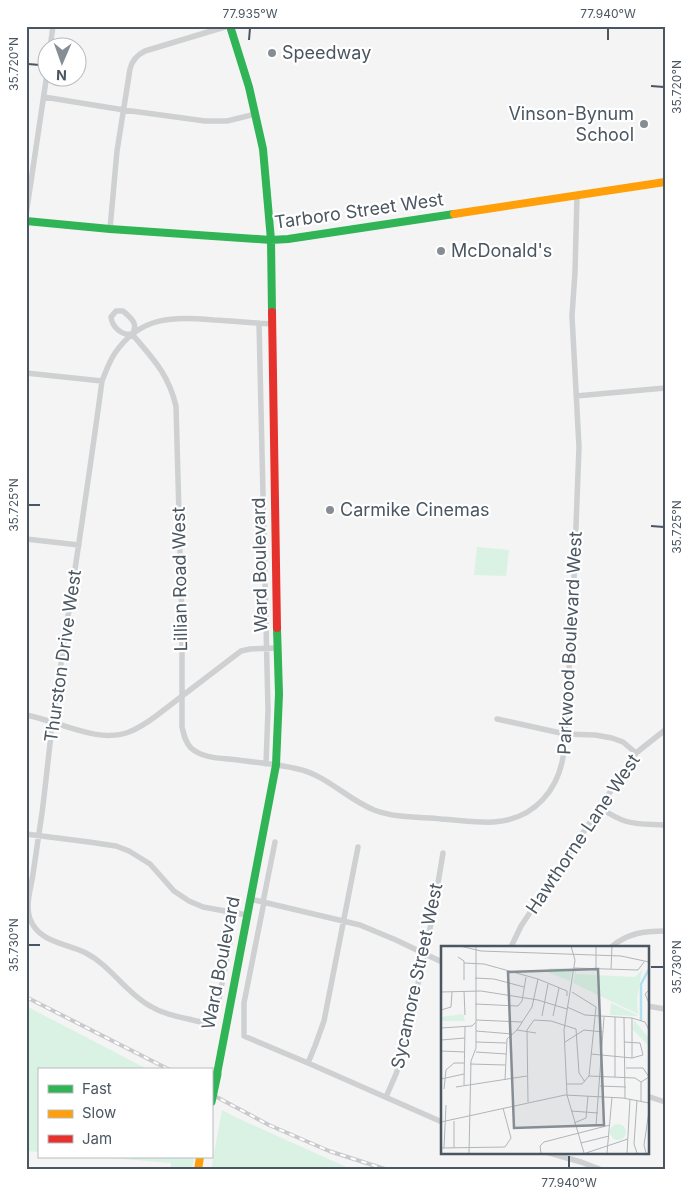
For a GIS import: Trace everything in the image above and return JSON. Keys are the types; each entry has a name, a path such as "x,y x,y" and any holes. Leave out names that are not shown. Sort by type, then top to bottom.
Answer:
{"main road":[{"name":"Ward Boulevard","path":"212,1097 276,765 278,727 271,240 265,162 256,114 229,26"},
{"name":"Tarboro Street West","path":"26,221 271,240 665,182"}],"street":[{"path":"110,229 117,151 132,62 145,51 229,26"},
{"path":"26,215 45,88"},
{"path":"44,96 124,110 214,122 256,114"},
{"name":"Parkwood Boulevard West","path":"276,765 309,772 379,811 399,816 485,822 506,820 526,813 549,792 556,782 564,750 578,493 579,447 572,316 577,196"},
{"path":"123,311 134,321 135,327 132,334 122,334 112,323 111,317 115,312 123,311"},
{"name":"Thurston Drive West","path":"208,1024 170,1015 150,1006 97,960 77,948 48,939 37,931 30,918 28,905 102,380 115,353 132,334 153,322 175,318 272,324"},
{"path":"259,323 268,710 266,764"},
{"name":"Lillian Road West","path":"132,334 162,372 171,389 176,406 182,623 182,727 184,738 192,750 208,756 276,765"},
{"path":"26,373 102,380"},
{"path":"576,396 665,388"},
{"path":"26,539 78,545"},
{"path":"26,716 92,734 110,735 127,733 143,725 241,651 278,648"},
{"path":"497,719 565,734 595,735 612,738 623,742 636,753"},
{"name":"Hawthorne Lane West","path":"512,946 521,926 636,753 665,730"},
{"path":"600,808 613,816 632,823 665,825"},
{"path":"26,834 116,846 129,851 150,864 174,891 189,901 203,907 247,915"},
{"path":"275,842 244,1002 244,1036 441,1122"},
{"path":"308,1063 324,1021 358,847"},
{"name":"Sycamore Street West","path":"386,1097 403,1053 432,919 443,853"},
{"path":"250,899 360,925 441,962"},
{"path":"613,946 632,935 646,931 665,931"},
{"path":"216,1009 230,942"},
{"path":"225,967 237,969"},
{"path":"648,1006 665,1010"},
{"path":"648,1096 665,1102"},
{"path":"558,1154 602,1170"}],"green space":[{"path":"477,547 509,550 506,576 474,575"},
{"path":"26,1006 145,1068 38,1068 38,1152 26,1151"},
{"path":"222,1110 235,1117 353,1170 211,1170"},
{"path":"112,1158 194,1158 192,1170 171,1170 171,1163"}],"railway":[{"path":"26,997 166,1068"},
{"path":"212,1095 269,1125 329,1151 388,1170"}],"traffic: fast":[{"path":"230,26 249,87 263,149 271,240 272,312"},
{"path":"26,221 271,240 454,214"},
{"path":"217,1074 276,765 279,694 277,628"},
{"path":"212,1097 217,1074"}],"traffic: slow":[{"path":"454,214 665,182"},
{"path":"198,1170 200,1158"}],"traffic: jam":[{"path":"272,312 277,628"}],"place":[{"name":"Speedway","path":"272,53"},
{"name":"Vinson-Bynum School","path":"644,124"},
{"name":"McDonald's","path":"441,251"},
{"name":"Carmike Cinemas","path":"330,510"}]}
